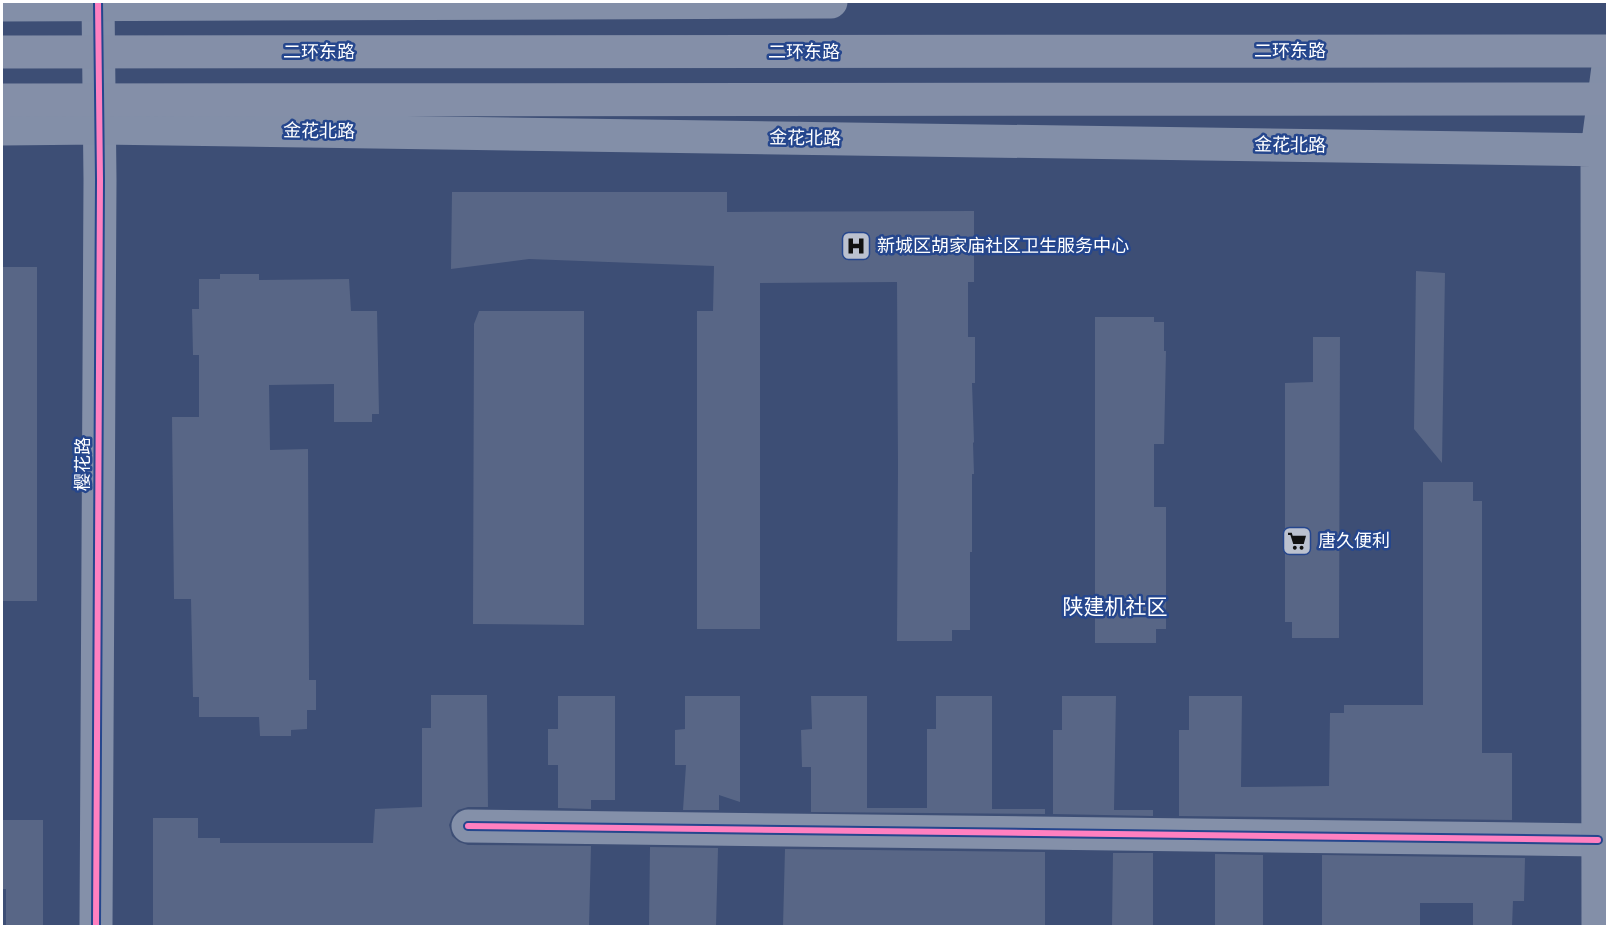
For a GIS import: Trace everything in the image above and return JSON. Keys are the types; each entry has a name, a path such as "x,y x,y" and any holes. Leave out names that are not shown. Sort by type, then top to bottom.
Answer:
{"highway":[{"name":"二环东路","path":"2,52 1608,51"},
{"path":"2,100 1608,99"}],"main road":[{"path":"2,5 831,2"},
{"path":"1599,927 1602,150 1608,67"},
{"name":"金花北路","path":"2,129 100,128 1602,150"}],"street":[{"name":"樱花路","path":"96,927 100,128 98,3"},
{"path":"468,826 1598,840"}],"building":[{"path":"452,192 727,192 727,212 974,211 974,282 968,282 968,337 975,337 975,383 972,383 974,474 972,474 972,552 970,552 970,630 952,630 952,641 897,641 897,282 760,283 760,629 697,629 697,311 713,311 714,266 529,259 451,269"},
{"path":"2,267 37,267 37,601 2,601"},
{"path":"1416,271 1445,273 1442,463 1414,429"},
{"path":"220,274 259,274 259,280 349,279 351,311 377,311 379,414 372,414 372,422 334,422 334,384 269,385 270,450 308,449 309,680 316,680 316,710 307,710 307,729 291,730 291,736 260,736 259,717 199,717 199,697 193,697 191,599 174,599 172,417 199,417 199,355 193,355 192,309 199,309 199,279 220,279"},
{"path":"479,311 584,311 584,625 473,624 474,324"},
{"path":"1095,317 1154,317 1154,322 1164,322 1164,351 1166,351 1164,444 1154,444 1154,507 1166,507 1166,629 1156,629 1156,643 1095,643"},
{"path":"1313,337 1340,337 1339,638 1292,638 1292,622 1285,622 1285,383 1313,382"},
{"path":"1423,482 1473,482 1473,501 1482,501 1482,753 1512,753 1512,820 1179,816 1179,730 1189,730 1189,696 1242,696 1241,787 1329,786 1330,713 1344,713 1344,705 1423,705"},
{"path":"431,695 487,695 488,807 468,807 458,810 449,825 452,836 468,845 591,846 589,927 153,927 153,818 198,818 198,838 220,838 220,843 373,843 375,809 422,807 422,728 431,728"},
{"path":"558,696 615,696 615,800 591,800 591,809 558,808 558,765 548,765 548,729 558,729"},
{"path":"685,696 740,696 740,802 719,795 719,810 683,810 686,765 675,765 675,730 685,729"},
{"path":"811,696 867,696 867,808 927,808 927,729 936,729 936,696 992,696 992,809 1045,809 1045,814 811,812 811,767 802,767 801,730 812,729"},
{"path":"1062,696 1116,696 1114,810 1153,810 1153,816 1053,814 1053,730 1062,730"},
{"path":"2,820 43,820 43,927 6,927 6,889 2,889"},
{"path":"650,847 718,848 716,927 649,927"},
{"path":"785,849 1045,852 1045,927 783,927"},
{"path":"1113,853 1153,853 1153,927 1112,927"},
{"path":"1215,854 1263,855 1263,927 1215,927"},
{"path":"1322,855 1525,858 1524,901 1513,901 1512,927 1473,927 1473,903 1420,903 1420,927 1322,927"}],"cycle path":[{"path":"96,926 100,180 98,2"},
{"path":"468,826 1598,840"}],"place":[{"name":"新城区胡家庙社区卫生服务中心","path":"856,246"},
{"name":"唐久便利","path":"1297,541"}],"district":[{"name":"陕建机社区","path":"1115,607"}]}
